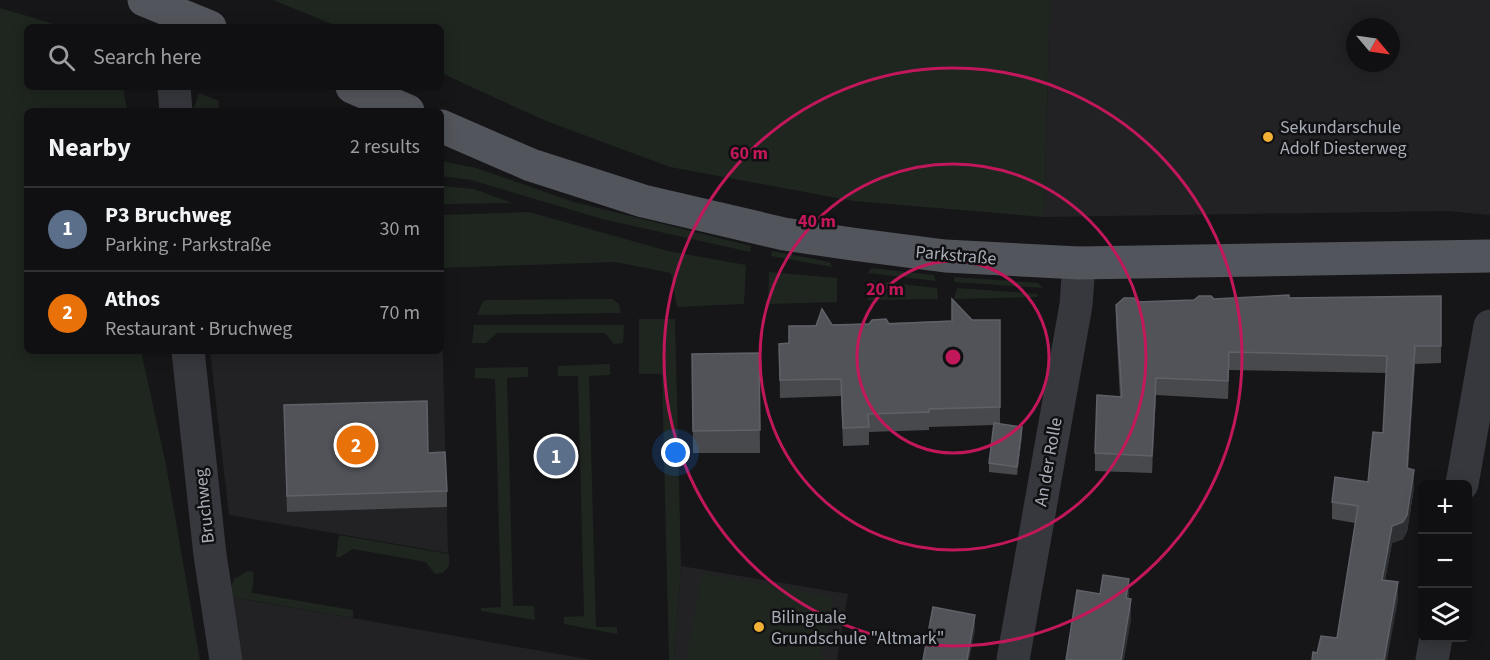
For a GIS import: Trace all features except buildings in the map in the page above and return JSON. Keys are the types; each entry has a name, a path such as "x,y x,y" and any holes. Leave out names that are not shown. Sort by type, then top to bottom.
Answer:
{"main road":[{"path":"158,8 202,24"},
{"path":"359,90 401,108"},
{"name":"Parkstraße","path":"444,127 531,165 586,184 714,219 852,244 945,256 1079,263 1490,256"}],"street":[{"path":"174,90 176,108"},
{"name":"An der Rolle","path":"1013,660 1076,304 1079,263"},
{"path":"1463,480 1490,326"},
{"name":"Bruchweg","path":"188,354 210,555 226,660"},
{"path":"1432,660 1435,642"}],"shaded area":[{"path":"273,0 1050,0 1044,217 853,201 670,167 546,121 444,74 444,24 332,24"},
{"name":"Sekundarschule Adolf Diesterweg","path":"1050,0 1490,0 1490,215 1448,211 1044,217"},
{"path":"0,8 54,24 24,24 24,90 124,90 126,108 24,108 24,354 142,354 166,465 200,660 0,660"},
{"path":"199,93 219,101 218,108 194,108"},
{"path":"444,162 476,168 574,202 751,246 750,252 602,219 471,180 444,176"},
{"path":"444,186 474,189 512,203 444,204"},
{"path":"529,212 668,251 746,265 744,304 677,307 671,273 615,262 444,268 444,215"},
{"path":"772,251 830,262 832,267 771,256"},
{"path":"871,268 934,275 936,281 868,273"},
{"path":"769,272 837,278 837,302 768,304"},
{"path":"954,277 1038,283 1043,288 954,282"},
{"path":"868,280 937,288 938,299 868,300"},
{"path":"957,288 1037,294 1037,297 954,299"},
{"path":"612,299 619,304 621,313 477,315 483,301 488,300"},
{"path":"639,319 675,319 681,566 674,660 669,660 662,374 639,374"},
{"path":"474,325 624,325 623,343 614,344 605,333 497,333 486,343 472,343"},
{"path":"210,354 443,354 448,553 229,515"},
{"path":"610,364 610,375 589,376 596,627 617,627 617,634 564,624 564,617 584,616 578,376 558,376 558,366"},
{"path":"528,367 528,377 507,378 513,606 534,606 535,620 481,611 481,608 501,607 495,379 475,378 475,368"},
{"path":"339,535 449,554 449,566 443,573 435,574 426,562 353,549 336,557"},
{"name":"Bilinguale Grundschule \"Altmark\"","path":"681,566 848,594 837,660 674,660"},
{"path":"248,571 254,572 252,593 353,610 353,618 233,597 231,588 234,579"},
{"name":"Bilinguale Grundschule \"Altmark\"","path":"702,573 833,597 821,660 686,660"},
{"path":"233,597 254,601 593,660 243,660"}],"place":[{"name":"Sekundarschule Adolf Diesterweg","path":"1268,137"},
{"name":"Athos","path":"356,445"},
{"name":"P3 Bruchweg","path":"556,456"},
{"name":"Bilinguale Grundschule \"Altmark\"","path":"759,627"}]}
